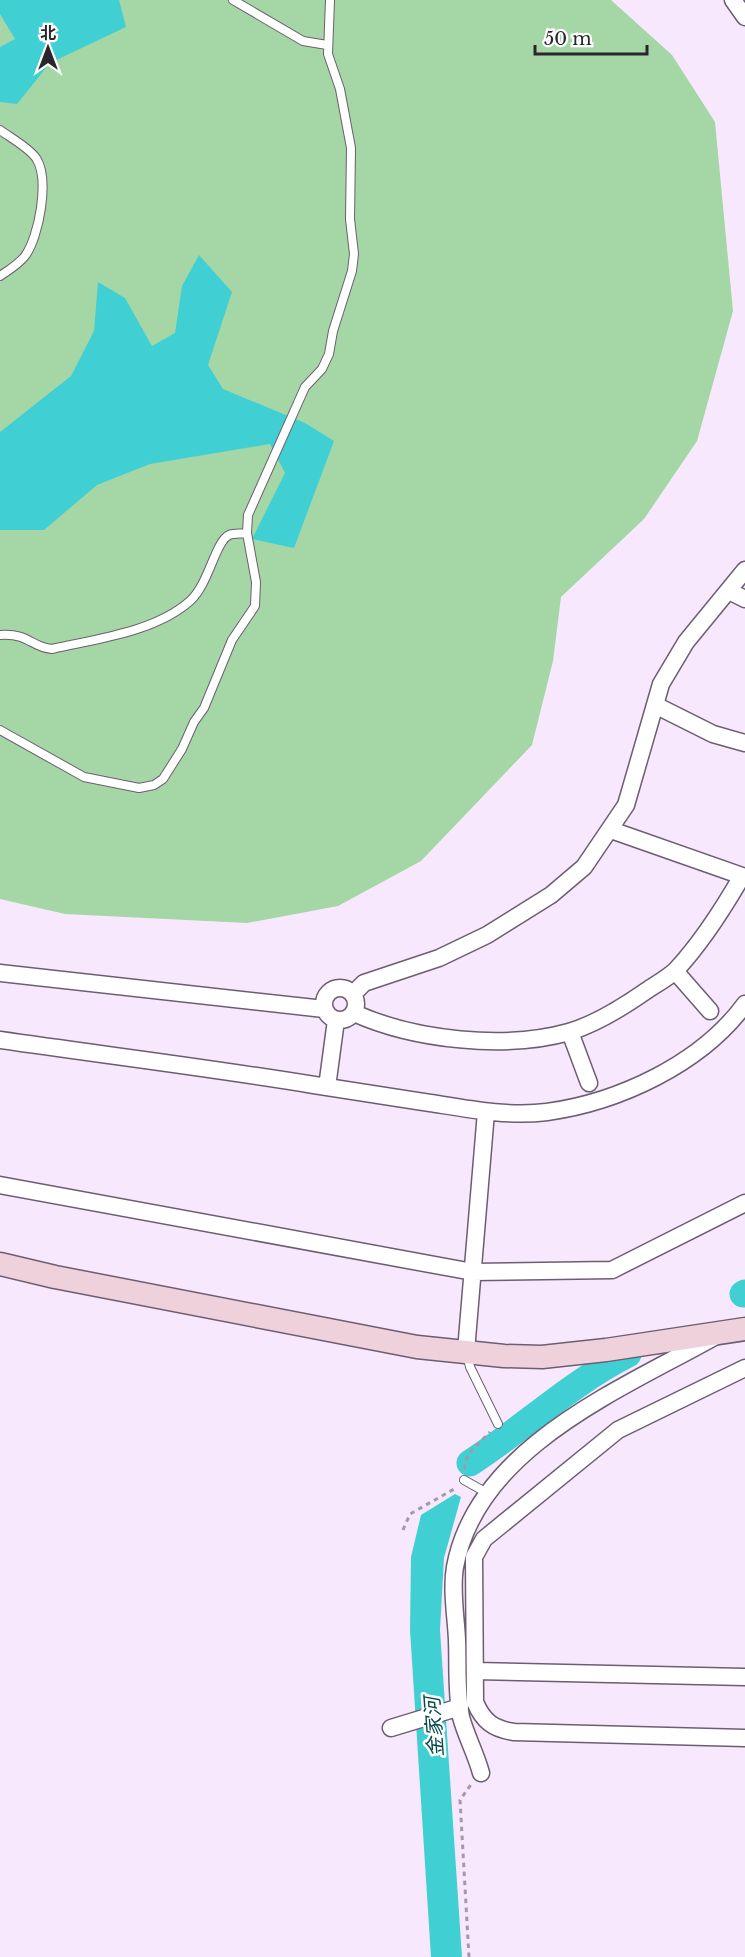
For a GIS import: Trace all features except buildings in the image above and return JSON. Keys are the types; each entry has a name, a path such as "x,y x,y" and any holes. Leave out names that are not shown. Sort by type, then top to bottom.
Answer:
{"street":[{"path":"733,0 745,18"},
{"path":"353,994 364,983 439,958 487,935 552,895 584,867 626,806 661,684 686,642 745,570"},
{"path":"729,591 745,599"},
{"path":"655,705 713,734 745,743"},
{"path":"354,1013 382,1026 462,1038 509,1042 570,1032 622,1008 675,971 720,913 744,877 611,830"},
{"path":"675,971 710,1011"},
{"path":"0,973 330,1014 345,1020 354,1013 356,1002 353,994 343,988 335,988 326,995 330,1014 327,1087"},
{"path":"0,1040 486,1112 546,1112 608,1097 654,1077 703,1047 730,1024 745,1004"},
{"path":"570,1032 589,1083"},
{"path":"466,1351 486,1112"},
{"path":"0,1185 473,1272 612,1270 745,1203"},
{"path":"0,1264 55,1277 417,1347 504,1356 542,1357 745,1329"},
{"path":"481,1773 453,1709 455,1567 487,1493 514,1462 547,1435 590,1406 722,1333"},
{"path":"745,1368 618,1430 484,1539 474,1557 475,1702 481,1717 496,1729 513,1732 745,1738"},
{"path":"475,1671 745,1677"},
{"path":"391,1728 411,1724 453,1709"}],"lane":[{"path":"233,0 303,41 327,45"},
{"path":"0,730 84,777 139,788 154,785 163,779 204,708 232,640 255,606 256,582 247,533 248,515 302,393 322,369 329,354 333,332 352,271 354,254 350,219 349,128 327,45 330,0"},
{"path":"0,130 35,156 40,166 42,201 29,250 19,262 0,276"},
{"path":"0,634 17,633 44,649 52,650 128,632 167,615 189,602 201,590 221,542 230,535 247,533"},
{"path":"466,1351 470,1367 498,1424"},
{"path":"464,1480 487,1493"}],"path":[{"path":"469,1957 460,1800 481,1773"}],"green space":[{"path":"0,0 611,0 672,55 715,122 733,311 697,441 644,519 561,597 553,661 532,745 421,861 338,906 247,923 65,914 0,899"}],"water":[{"path":"0,0 119,0 126,27 50,63 17,104 0,102 0,47 15,39 0,14"},
{"path":"199,255 232,292 208,365 223,389 305,423 334,441 294,548 252,539 285,473 270,444 150,464 97,485 44,530 0,530 0,432 71,376 94,331 98,282 125,298 152,346 175,333 182,286"},
{"path":"455,1494 461,1497 444,1558 440,1630 462,1957 431,1957 410,1630 411,1557 421,1515"}],"waterway":[{"name":"金家河","path":"470,1463 587,1378 628,1354"}]}
